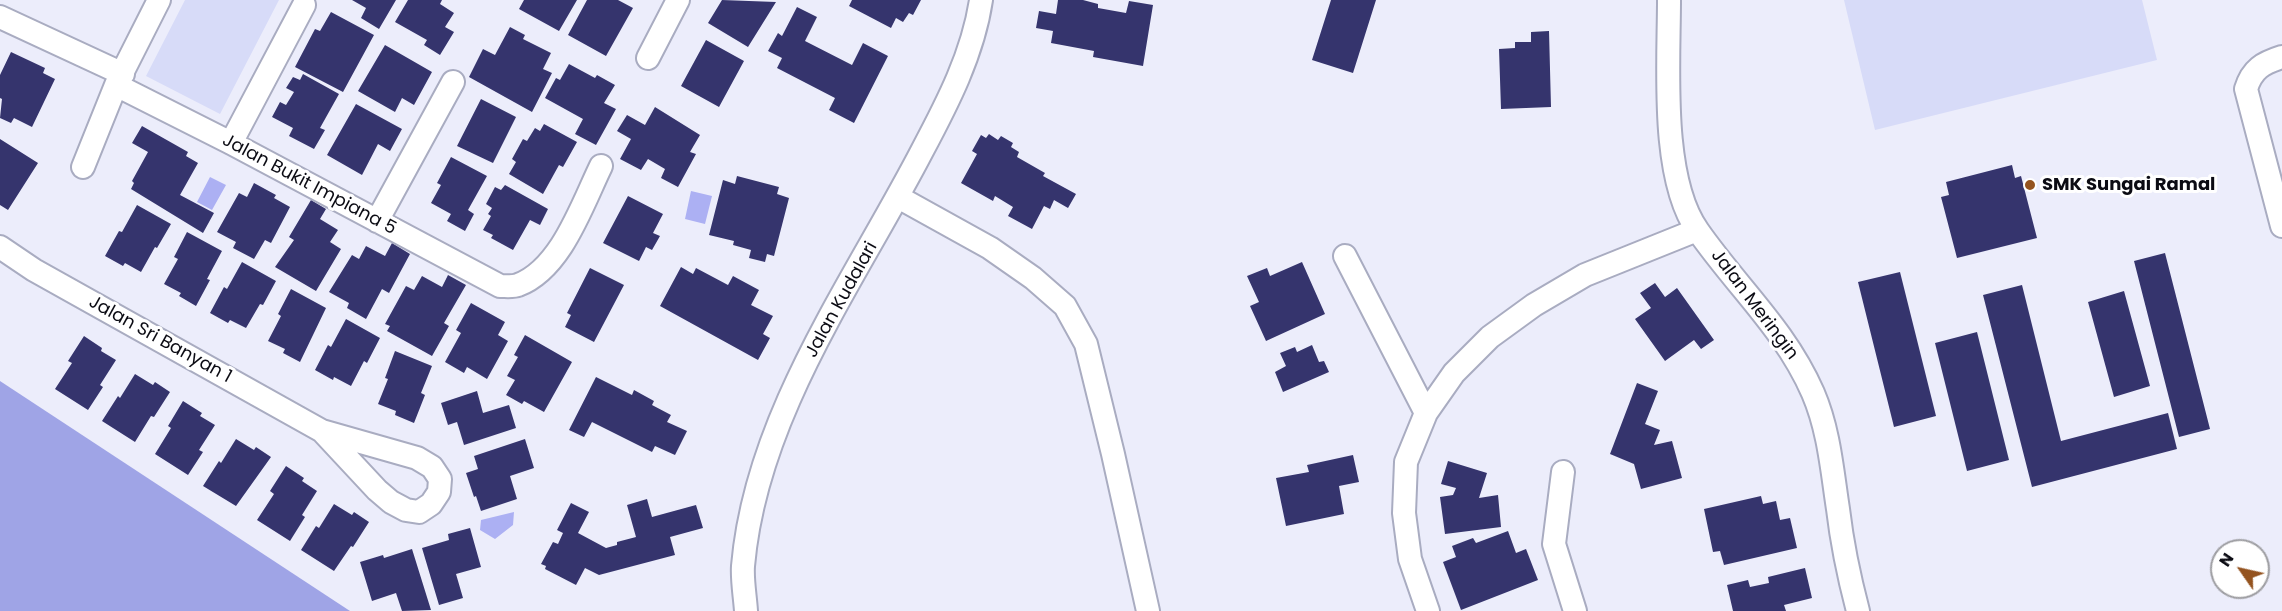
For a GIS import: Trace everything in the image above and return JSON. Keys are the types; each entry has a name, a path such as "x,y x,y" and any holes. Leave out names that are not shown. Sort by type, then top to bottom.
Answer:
{"street":[{"path":"83,167 119,79 159,0"},
{"path":"648,58 678,0"},
{"name":"Jalan Kudalari","path":"746,611 743,568 751,511 767,453 819,339 940,116 965,61 978,21 981,0"},
{"path":"1659,0 1669,0"},
{"name":"Jalan Meringin","path":"1669,0 1668,97 1674,170 1682,200 1697,230 1791,349 1814,394 1828,441 1847,567 1858,611"},
{"path":"231,143 304,5"},
{"name":"Jalan Bukit Impiana 5","path":"0,17 500,286 516,286 541,272 552,259 563,242 601,166"},
{"path":"2282,57 2265,62 2256,69 2246,89 2282,226"},
{"path":"377,221 453,82"},
{"path":"898,197 990,248 1033,278 1065,306 1086,344 1148,611"},
{"path":"1428,611 1410,559 1404,513 1406,462 1426,412 1454,373 1475,351 1490,337 1534,305 1585,275 1697,230"},
{"name":"Jalan Sri Banyan 1","path":"0,247 34,270 322,431 417,458 432,467 440,479 439,492 431,504 418,512 406,510 391,502 377,490 322,431"},
{"path":"1344,256 1426,412"},
{"path":"1563,472 1554,544 1575,611"}],"shaded area":[{"path":"185,0 279,0 220,114 146,76"},
{"path":"1844,0 2142,0 2157,60 1875,130"},
{"path":"210,177 226,185 212,210 197,202"},
{"path":"691,191 712,196 705,224 685,219"},
{"path":"0,381 350,611 0,611"},
{"path":"514,512 513,525 495,539 480,530 481,520"}],"building":[{"path":"352,0 396,0 379,29 361,18 366,8"},
{"path":"408,0 442,0 440,4 454,13 445,27 454,32 440,55 424,45 427,40 395,22"},
{"path":"524,0 577,0 559,31 519,9"},
{"path":"587,0 618,0 633,8 606,56 568,35"},
{"path":"722,0 776,2 748,47 708,23"},
{"path":"852,0 921,0 913,15 909,13 903,22 896,18 891,28 849,6"},
{"path":"1058,0 1083,0 1098,4 1098,8 1126,13 1129,1 1153,5 1143,66 1093,57 1094,51 1051,43 1053,31 1036,28 1039,11 1056,14"},
{"path":"1331,0 1376,0 1353,73 1312,60"},
{"path":"797,7 817,17 805,41 852,65 863,43 888,56 854,123 829,110 835,98 777,68 782,58 768,51 778,33 782,36"},
{"path":"331,12 374,35 343,92 295,67 315,29 320,31"},
{"path":"510,27 525,35 523,39 551,53 543,69 552,73 532,112 469,77 483,49 495,55"},
{"path":"1549,31 1551,107 1501,109 1499,49 1515,48 1515,42 1531,42 1531,32"},
{"path":"706,40 744,61 719,107 681,86"},
{"path":"385,45 432,72 414,105 402,98 395,112 358,91"},
{"path":"11,52 45,68 43,73 55,79 32,127 14,118 11,123 0,118 2,99 0,98 0,75"},
{"path":"569,64 595,78 597,75 615,85 604,103 616,109 596,145 575,134 583,119 545,98 556,78 560,80"},
{"path":"303,74 339,94 320,128 325,130 314,149 289,136 293,128 272,117 280,102 286,105 294,92 286,88 293,77 300,80"},
{"path":"481,99 516,117 493,163 457,146"},
{"path":"356,104 402,129 390,151 378,144 362,175 327,155"},
{"path":"655,107 700,135 690,152 696,154 678,187 661,178 665,169 648,159 641,170 620,159 631,139 617,131 627,115 645,125"},
{"path":"544,124 577,142 563,167 559,165 543,194 509,174 516,162 512,159 523,139 527,141 535,128 540,131"},
{"path":"142,126 188,152 186,156 198,163 180,195 214,213 203,233 131,189 134,183 132,181 148,152 132,143"},
{"path":"989,134 998,140 1001,136 1013,143 1011,147 1019,152 1017,157 1045,173 1043,176 1076,194 1068,208 1054,200 1050,209 1044,206 1032,229 1008,216 1013,207 995,196 993,201 961,183 977,154 972,151 981,135 986,138"},
{"path":"0,139 38,163 8,210 0,205"},
{"path":"451,157 487,176 468,210 474,214 465,231 447,221 451,214 431,203 441,185 437,183"},
{"path":"2012,165 2015,178 2021,176 2037,238 1957,258 1941,197 1949,195 1946,182"},
{"path":"737,176 779,187 777,194 789,198 774,256 767,254 765,262 749,258 751,250 733,245 734,241 709,235 723,180 735,184"},
{"path":"254,183 276,195 274,198 290,207 271,243 265,240 254,259 233,248 236,242 217,232 239,193 247,197"},
{"path":"505,185 548,209 540,225 530,220 513,250 491,238 493,235 483,230 491,216 488,214 492,208 486,204 495,187 501,190"},
{"path":"628,196 663,214 653,233 660,236 652,250 646,247 639,261 603,243"},
{"path":"311,200 326,209 320,219 338,230 330,242 341,249 316,291 275,267 294,240 289,237"},
{"path":"137,205 171,224 141,272 125,263 123,266 105,256"},
{"path":"187,232 222,251 196,306 179,296 181,293 164,284 178,259 174,257"},
{"path":"392,243 410,254 389,293 382,289 366,319 347,308 349,303 329,292 352,255 359,259 366,246 385,256"},
{"path":"2165,253 2210,429 2179,437 2134,261"},
{"path":"242,262 276,281 263,305 260,304 246,328 230,320 228,323 210,313 224,287 227,289"},
{"path":"1302,262 1325,314 1266,341 1250,306 1259,302 1247,276 1267,268 1270,276"},
{"path":"681,267 693,274 696,268 728,285 733,276 759,290 751,305 773,316 763,334 770,338 758,360 660,306"},
{"path":"590,268 624,285 594,342 565,327 571,315 567,313"},
{"path":"1900,272 1936,416 1894,427 1858,282"},
{"path":"448,275 466,285 444,323 449,326 432,356 387,331 390,326 385,324 406,286 414,290 422,276 442,287"},
{"path":"1655,283 1665,297 1677,288 1714,340 1701,349 1694,340 1665,361 1635,319 1651,308 1640,293"},
{"path":"2022,285 2061,441 2168,413 2177,449 2032,487 1983,295"},
{"path":"291,289 326,308 300,362 283,353 285,349 268,341"},
{"path":"2124,291 2150,386 2114,397 2088,302"},
{"path":"471,303 505,322 498,335 508,341 487,379 467,367 464,373 445,362 461,333 456,330"},
{"path":"346,319 380,338 367,363 364,361 351,386 334,377 333,380 315,370 328,345 331,347"},
{"path":"1977,332 2009,460 1967,471 1935,343"},
{"path":"525,335 572,362 544,412 524,401 522,404 506,395 515,380 507,376 518,357 514,355"},
{"path":"84,336 116,360 100,385 103,387 88,410 55,389 72,363 68,361"},
{"path":"1312,345 1319,362 1324,361 1329,372 1283,392 1275,372 1286,366 1280,353 1295,347 1297,352"},
{"path":"395,351 432,366 421,393 425,395 414,423 395,415 396,411 378,404 388,379 385,378"},
{"path":"135,374 153,385 155,382 170,392 154,417 151,416 135,442 102,421"},
{"path":"596,377 632,395 634,390 654,401 652,405 671,415 667,422 687,431 675,455 655,446 652,452 592,422 584,437 569,430"},
{"path":"1637,383 1658,391 1645,424 1660,430 1654,445 1672,441 1682,478 1641,489 1634,464 1610,454"},
{"path":"477,391 483,413 509,405 516,428 464,445 457,422 448,425 441,403"},
{"path":"183,401 215,425 199,450 203,452 188,475 155,454 171,428 168,426"},
{"path":"236,439 254,450 256,447 271,457 236,506 203,486"},
{"path":"525,439 534,468 510,476 517,499 481,511 466,473 478,469 474,456"},
{"path":"1353,455 1359,482 1339,486 1344,514 1286,526 1276,478 1309,472 1307,465"},
{"path":"1448,461 1487,473 1479,498 1498,495 1501,527 1445,534 1440,497 1453,495 1456,488 1441,484"},
{"path":"286,466 304,478 302,481 317,491 290,541 257,520 274,494 270,491"},
{"path":"1761,496 1763,504 1776,501 1780,520 1790,518 1797,548 1724,565 1720,551 1713,552 1704,509"},
{"path":"647,499 652,517 696,505 703,528 670,537 675,555 599,575 585,568 576,585 545,569 546,566 541,564 553,542 558,544 563,533 557,530 571,503 589,512 578,533 606,548 617,545 617,542 636,537 627,505"},
{"path":"334,504 352,515 354,512 369,522 334,571 301,550 316,526 319,528"},
{"path":"470,528 481,567 456,574 463,598 439,605 422,548 449,540 448,534"},
{"path":"1508,531 1516,553 1526,549 1538,580 1461,610 1443,562 1456,557 1452,546 1473,538 1476,543"},
{"path":"412,549 431,610 402,611 396,593 372,601 360,562 383,555 384,558"},
{"path":"1805,568 1812,598 1784,605 1786,611 1733,611 1727,585 1748,580 1750,587 1769,583 1768,577"}],"place":[{"name":"SMK Sungai Ramal","path":"2030,185"}]}
